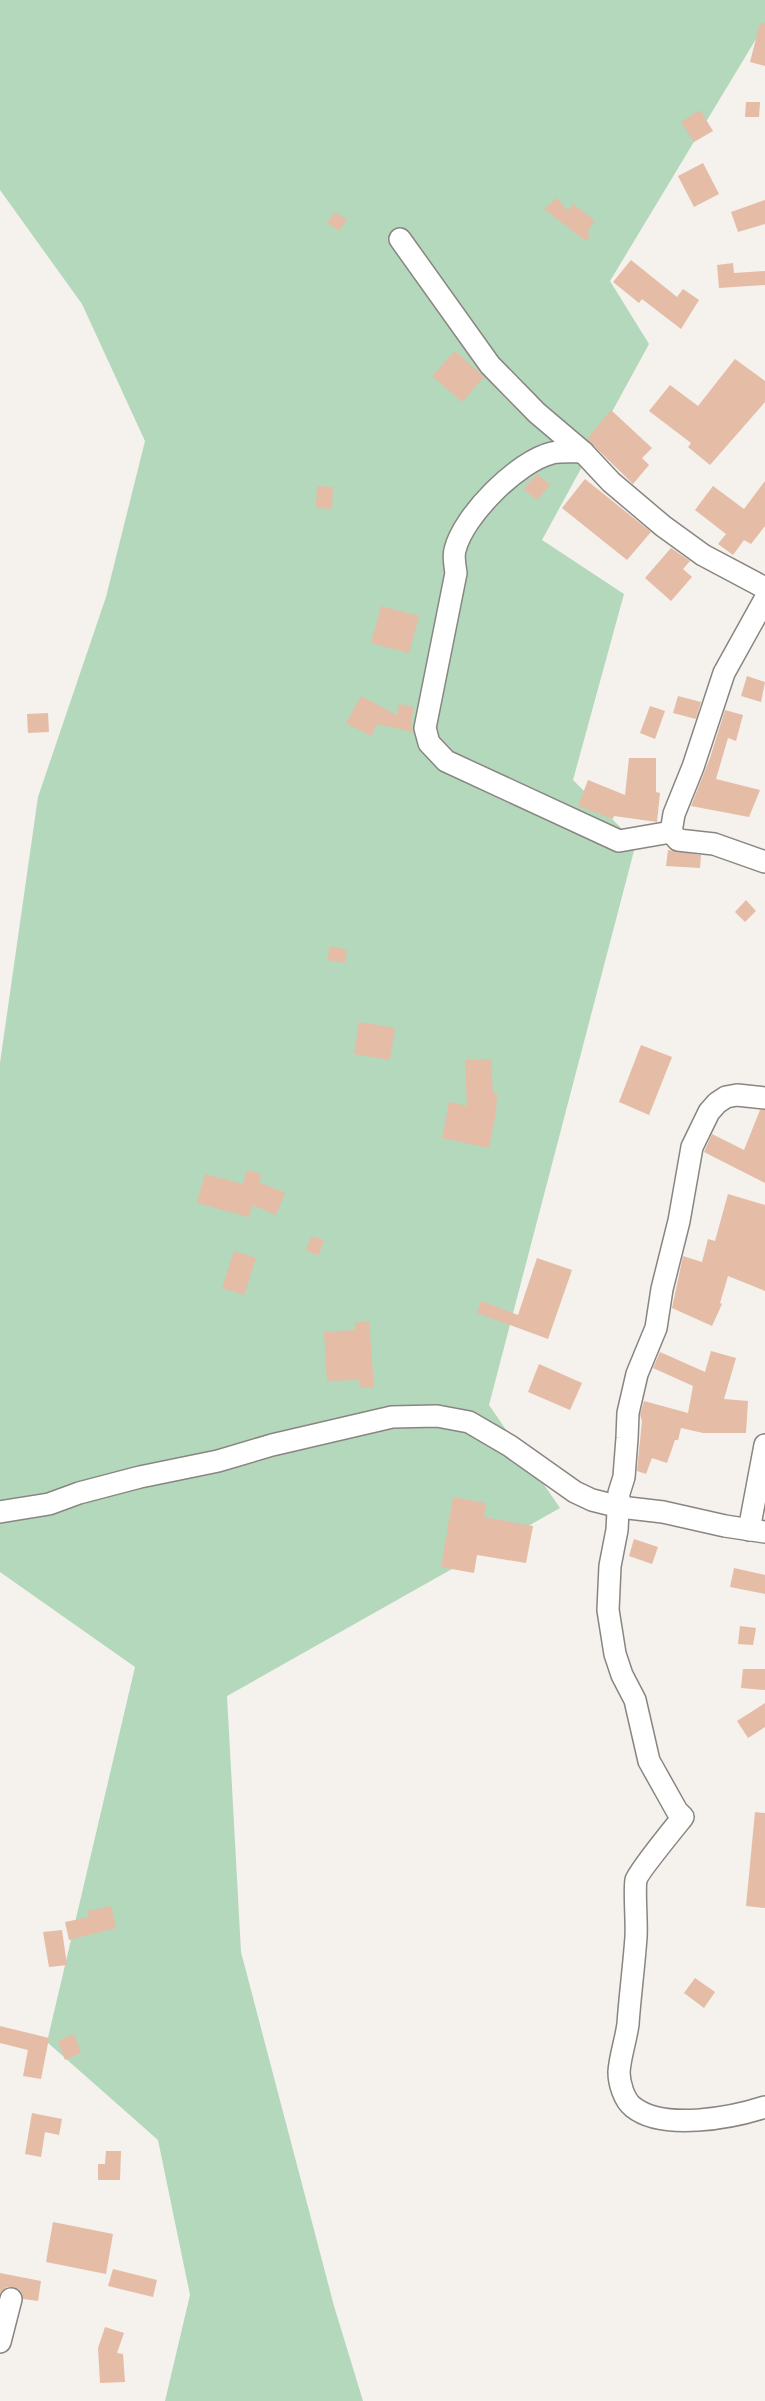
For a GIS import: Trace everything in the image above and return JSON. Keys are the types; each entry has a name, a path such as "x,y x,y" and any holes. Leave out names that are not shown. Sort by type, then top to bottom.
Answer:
{"street":[{"path":"400,239 490,365 537,413 583,452 611,482 663,526 703,555 765,588"},
{"path":"583,452 551,453 532,463 490,494 468,520 454,552 456,573 425,728 429,743 446,761 619,841 671,832"},
{"path":"671,832 674,814 693,767 724,673 765,599"},
{"path":"671,832 678,840 714,844 765,862"},
{"path":"765,1098 737,1095 726,1097 717,1102 709,1112 692,1147 679,1221 662,1289 656,1328 637,1374 628,1413 624,1477 619,1493 620,1507 610,1566 608,1604 616,1654 622,1675 636,1700 649,1761 677,1811 683,1817 636,1880 638,1918 619,2073 623,2093 632,2106 647,2115 666,2119 686,2120 722,2116 765,2106"},
{"path":"0,1512 49,1504 79,1493 218,1461 272,1444 392,1417 412,1415 437,1416 469,1422 510,1446 574,1492 592,1500 620,1507 663,1512 757,1531 765,1444"},
{"path":"0,2342 11,2299"}],"green space":[{"path":"0,0 765,0 765,24 610,281 649,344 542,540 624,594 573,780 636,843 489,1405 560,1508 227,1696 241,1952 334,2306 363,2401 165,2401 190,2295 158,2140 47,2042 135,1667 0,1572 0,1063 38,797 106,597 145,441 82,304 0,190"}],"building":[{"path":"760,23 765,23 765,66 750,62"},
{"path":"746,102 760,102 759,117 745,117"},
{"path":"700,110 713,131 694,142 681,122"},
{"path":"703,163 719,194 694,207 678,176"},
{"path":"557,198 568,211 573,204 595,221 587,232 590,237 586,241 544,209"},
{"path":"765,200 765,224 738,232 731,212"},
{"path":"335,212 347,220 339,231 327,223"},
{"path":"631,260 677,297 683,289 699,300 681,329 642,299 639,303 613,282"},
{"path":"733,263 734,273 765,271 765,285 719,288 717,265"},
{"path":"455,351 484,377 462,402 432,376"},
{"path":"735,359 765,381 765,402 710,465 688,447 691,443 649,411 670,385 698,406"},
{"path":"611,410 652,448 642,458 649,465 633,484 587,439"},
{"path":"537,474 550,485 537,500 523,489"},
{"path":"585,479 651,532 627,560 562,508"},
{"path":"765,481 765,526 751,544 744,540 733,555 718,544 726,534 695,510 713,486 744,509"},
{"path":"317,486 333,487 332,509 316,508"},
{"path":"671,548 690,561 683,569 692,577 671,601 645,578"},
{"path":"381,606 419,616 409,653 371,643"},
{"path":"747,676 765,682 761,702 741,696"},
{"path":"361,696 397,715 399,704 414,707 411,722 413,732 377,724 371,736 346,723"},
{"path":"678,696 701,702 696,719 673,713"},
{"path":"650,706 665,711 655,739 640,733"},
{"path":"725,710 743,715 736,741 728,738 716,779 760,790 749,817 691,806 710,758"},
{"path":"48,713 49,732 28,733 27,714"},
{"path":"629,758 656,758 656,792 660,793 657,822 614,816 613,819 578,806 588,780 625,795"},
{"path":"668,850 701,855 700,868 666,866"},
{"path":"746,900 756,911 745,922 735,912"},
{"path":"330,946 347,950 345,963 327,960"},
{"path":"359,1022 395,1028 390,1060 354,1054"},
{"path":"641,1045 672,1057 649,1115 619,1102"},
{"path":"491,1059 493,1093 497,1094 496,1112 489,1148 442,1138 449,1102 467,1106 465,1060"},
{"path":"760,1110 765,1110 765,1183 704,1152 712,1134 744,1150"},
{"path":"247,1170 261,1174 259,1182 285,1193 276,1215 253,1205 249,1217 197,1203 205,1174 243,1184"},
{"path":"728,1194 765,1205 765,1291 728,1276 720,1303 722,1304 712,1326 672,1308 683,1256 702,1262 708,1239 715,1241"},
{"path":"311,1236 324,1240 319,1255 306,1251"},
{"path":"234,1251 256,1258 244,1295 222,1288"},
{"path":"537,1258 572,1270 548,1339 477,1313 481,1301 518,1315"},
{"path":"369,1321 374,1387 360,1388 359,1380 327,1381 324,1332 355,1330 355,1323"},
{"path":"711,1351 736,1358 724,1399 748,1401 746,1433 703,1433 681,1428 678,1440 675,1440 667,1463 652,1458 646,1474 637,1471 642,1421 640,1415 644,1401 688,1413 693,1386 653,1368 660,1352 705,1372"},
{"path":"539,1364 582,1383 570,1410 528,1392"},
{"path":"453,1497 486,1503 484,1517 533,1526 526,1563 477,1555 474,1573 441,1567"},
{"path":"634,1539 658,1547 652,1564 629,1556"},
{"path":"734,1568 765,1575 765,1594 730,1587"},
{"path":"740,1626 756,1628 753,1645 738,1644"},
{"path":"743,1669 765,1669 765,1690 741,1688"},
{"path":"765,1703 765,1727 748,1738 737,1721"},
{"path":"755,1812 765,1813 765,1908 746,1906"},
{"path":"111,1906 116,1928 69,1940 65,1922 89,1917 87,1911"},
{"path":"62,1930 67,1965 49,1967 43,1932"},
{"path":"695,1978 715,1992 704,2008 684,1993"},
{"path":"0,2026 49,2038 41,2079 23,2076 28,2050 0,2043"},
{"path":"74,2034 81,2053 65,2060 58,2041"},
{"path":"32,2113 62,2119 59,2135 45,2132 41,2157 25,2154"},
{"path":"106,2151 121,2151 120,2180 98,2180 98,2164 105,2164"},
{"path":"53,2222 113,2234 106,2274 46,2262"},
{"path":"113,2269 157,2280 153,2297 108,2286"},
{"path":"0,2273 41,2281 38,2301 23,2299 20,2290 14,2287 7,2287 0,2294"},
{"path":"105,2327 124,2333 117,2353 123,2354 125,2382 100,2383 98,2348"}]}
